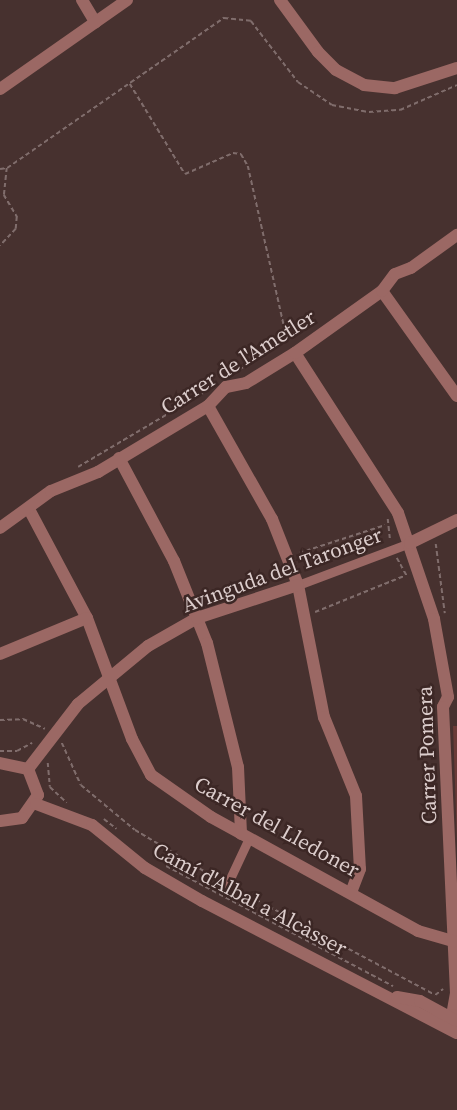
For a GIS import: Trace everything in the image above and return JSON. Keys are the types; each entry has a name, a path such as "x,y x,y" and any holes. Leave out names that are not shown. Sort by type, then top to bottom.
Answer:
{"street":[{"path":"82,0 95,22"},
{"path":"0,89 127,0"},
{"path":"283,4 336,70 364,85 396,88 457,68"},
{"name":"Carrer de l'Ametler","path":"0,528 30,511 51,491 75,485 207,406 226,387 246,383 295,353 382,291 390,277 457,235"},
{"path":"382,291 457,396"},
{"name":"Carrer Pomera","path":"295,353 367,457 410,543 434,619 453,695 443,707 454,941 454,1018"},
{"path":"207,406 272,519 298,585 324,717 356,796 360,868 352,890"},
{"path":"119,458 197,618 225,700 243,810 245,836 227,885"},
{"name":"Carrer del Lledoner","path":"30,511 87,618 132,739 151,775 245,836 352,890 418,931 454,941"},
{"name":"Avinguda del Taronger","path":"28,769 52,732 110,675 197,618 298,585 410,543 457,520"},
{"path":"0,654 87,618"},
{"path":"0,763 28,769 38,786 36,804 22,818 0,820"},
{"name":"Camí d'Albal a Alcàsser","path":"36,804 92,825 145,868 457,1033"},
{"name":"Camí d'Albal a Alcàsser","path":"385,994 454,1018"},
{"path":"420,1014 454,1018"}],"path":[{"path":"0,169 7,168 224,18 237,16 251,21 298,82 332,105 369,112 400,110 457,85"},
{"path":"130,84 185,174 233,153 241,154 248,166 287,339 229,377"},
{"path":"0,246 16,229 17,217 4,195 7,168"},
{"path":"72,470 210,389"},
{"path":"295,551 304,554 385,525 390,515"},
{"path":"385,525 404,576"},
{"path":"436,543 443,568 445,624"},
{"path":"313,615 317,607 404,576 414,578"},
{"path":"0,720 23,719 52,732 68,733"},
{"path":"52,732 56,748"},
{"path":"0,751 24,750 52,732"},
{"path":"52,732 81,785 135,830 227,885 435,995"},
{"path":"52,755 46,768 50,787 77,807"},
{"path":"96,814 121,834"},
{"path":"158,862 399,988"},
{"path":"221,895 227,885"},
{"path":"435,995 448,983"},
{"path":"417,992 435,995"}],"shaded area":[{"path":"453,726 457,726 457,842"}]}
